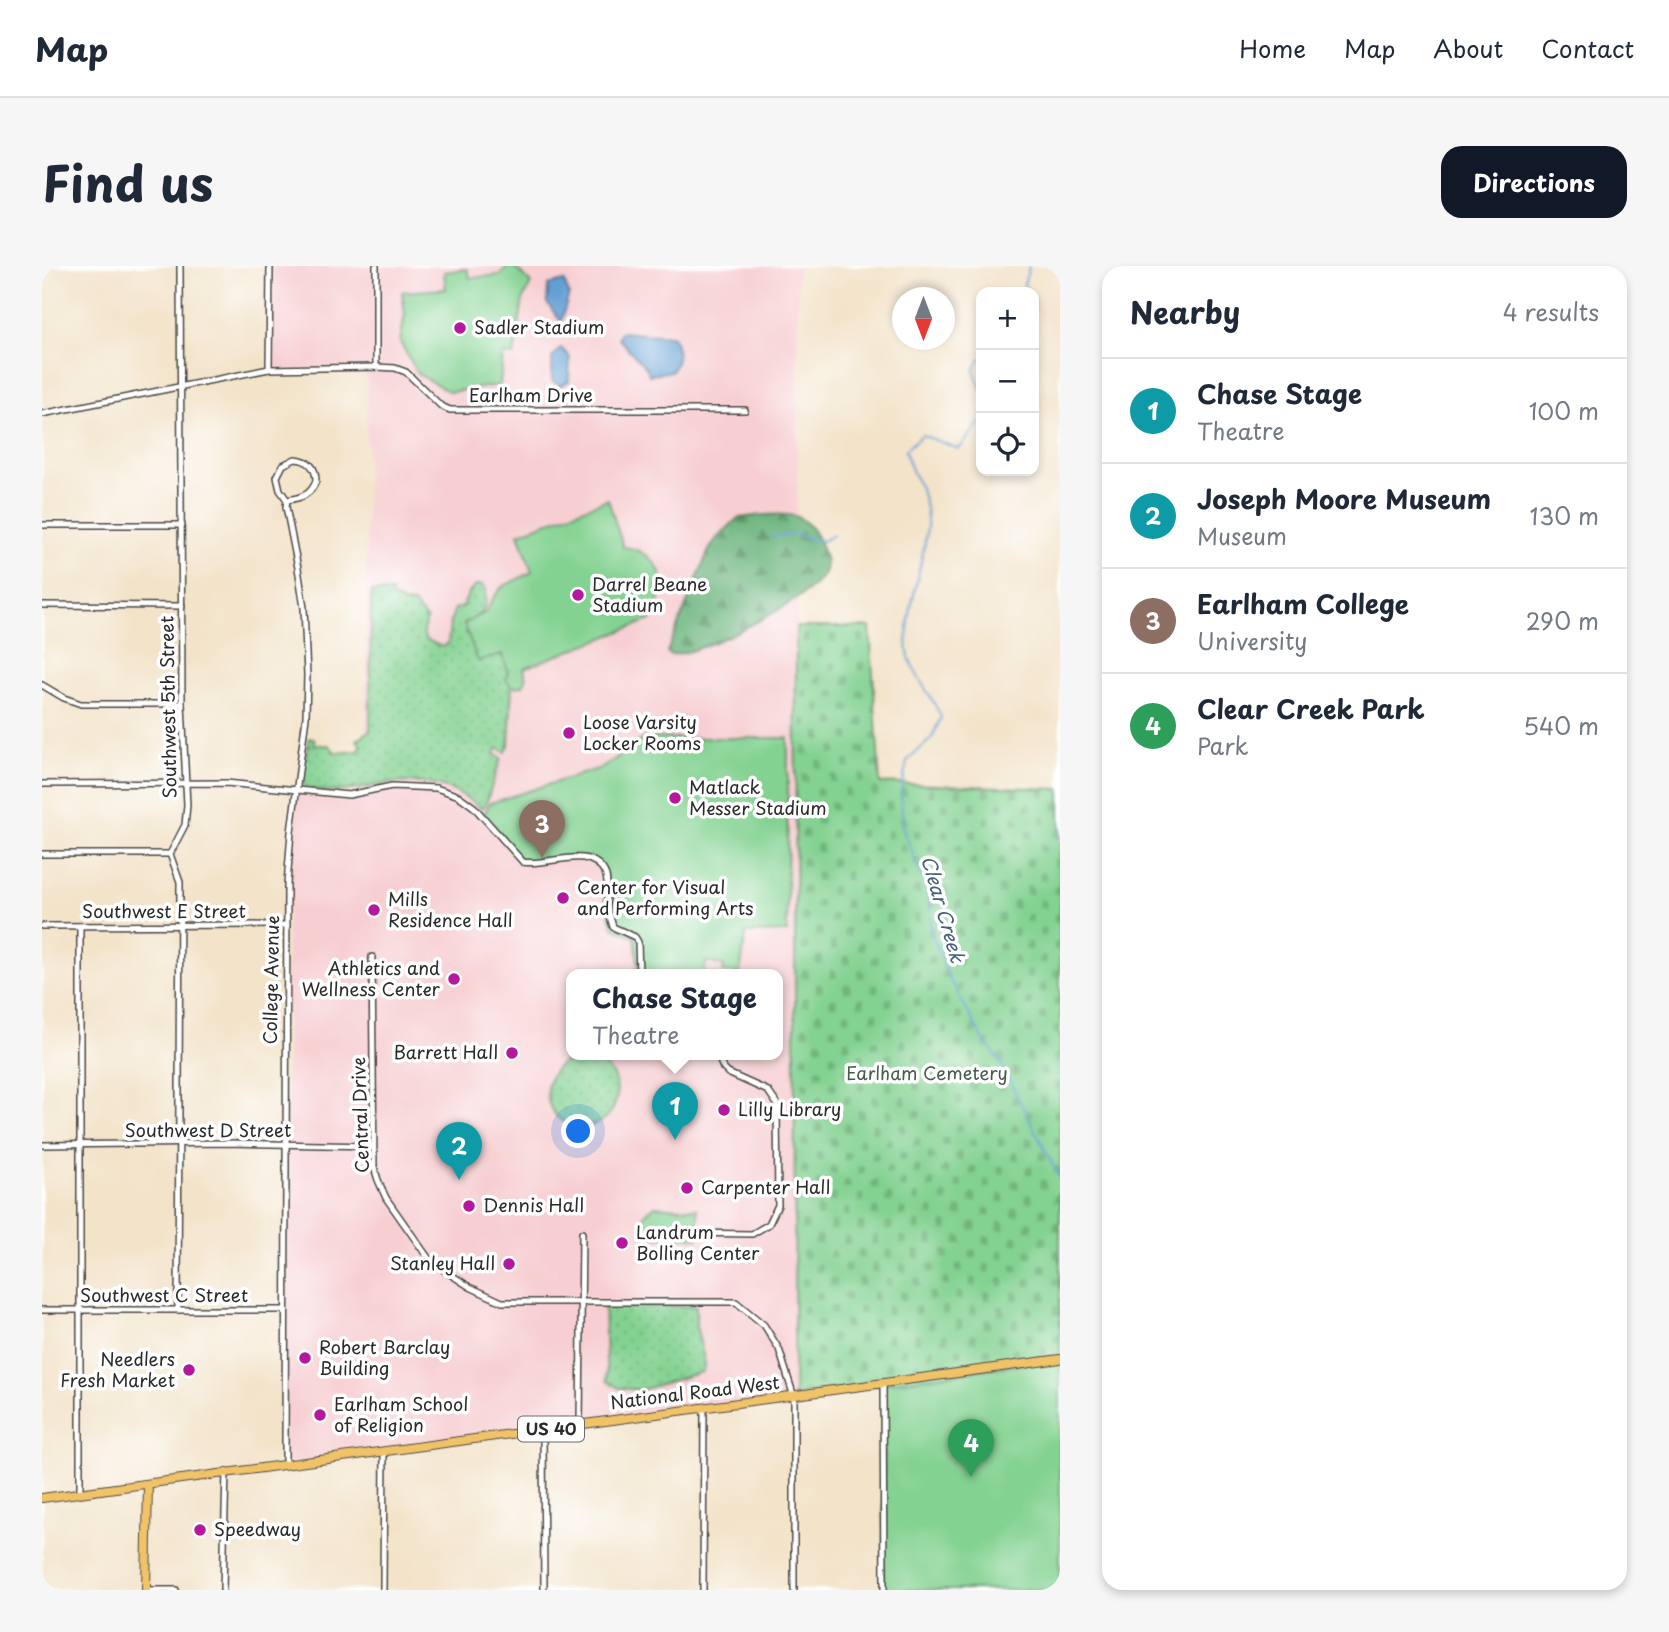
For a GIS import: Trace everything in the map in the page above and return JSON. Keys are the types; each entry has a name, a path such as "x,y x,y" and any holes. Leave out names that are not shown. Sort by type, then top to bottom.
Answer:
{"main road":[{"name":"National Road West","path":"42,1498 1060,1359"},
{"path":"146,1590 148,1483"}],"street":[{"name":"Southwest 5th Street","path":"170,854 187,819 182,704 180,266"},
{"path":"269,369 270,266"},
{"path":"376,266 376,367"},
{"name":"Earlham Drive","path":"42,414 269,369 376,367 395,368 406,372 442,406 450,410 745,410"},
{"name":"College Avenue","path":"285,1464 287,925 291,831 306,717 307,650 299,568 286,507 287,500 277,480 279,470 290,459 306,460 315,472 314,487 302,497 287,500"},
{"path":"42,525 182,525"},
{"path":"42,605 182,606"},
{"path":"42,685 81,704 182,704"},
{"path":"42,784 244,784 349,794 406,786 436,788 459,796 474,807 523,862 532,864 579,856 597,864 606,874 607,906 613,928 627,933 638,942 639,969"},
{"path":"42,854 170,854 180,882 178,1310"},
{"name":"Southwest E Street","path":"42,926 287,925"},
{"path":"80,926 80,1492"},
{"name":"Central Drive","path":"372,957 373,1146 377,1180 386,1198 431,1262 470,1287 502,1302 736,1302 764,1325 779,1349 793,1396 794,1590"},
{"path":"687,1233 752,1234 769,1224 778,1205 777,1104 768,1091 728,1073 720,1060"},
{"name":"Southwest D Street","path":"42,1144 373,1146"},
{"path":"580,1424 582,1233"},
{"name":"Southwest C Street","path":"42,1310 285,1310"},
{"path":"883,1384 884,1590"},
{"path":"703,1590 704,1408"},
{"path":"543,1430 544,1590"},
{"path":"383,1590 384,1451"},
{"path":"223,1590 226,1471"},
{"path":"146,1590 176,1590"}],"shaded area":[{"path":"270,266 798,266 794,1397 285,1464 287,884 298,791 337,794 365,792 367,371 269,369"}],"green space":[{"name":"Sadler Stadium","path":"508,266 513,266 531,283 523,299 514,356 503,354 500,385 450,392 418,374 400,342 405,314 402,292 446,289 444,272 467,269 470,278 500,275"},
{"name":"Darrel Beane Stadium","path":"608,499 623,547 647,556 661,575 662,592 653,619 524,668 526,680 522,686 512,687 506,680 508,670 502,654 478,661 464,624 486,612 502,587 532,572 519,533"},
{"path":"788,515 806,522 823,550 826,564 824,573 803,594 766,617 709,644 670,655 667,652 708,552 717,538 738,518"},
{"path":"476,585 482,585 486,589 484,607 480,614 464,624 500,654 505,662 507,680 512,687 509,746 505,752 498,748 494,754 501,758 485,806 480,808 461,794 428,784 393,783 339,791 306,787 302,781 309,738 314,738 315,745 329,745 336,753 358,751 362,746 357,740 370,730 371,592 392,592 391,596 403,603 414,604 427,620 423,630 425,639 442,647 448,644 455,608 462,608 468,594"},
{"name":"Earlham Cemetery","path":"796,627 870,627 880,783 1060,789 1060,1359 794,1397"},
{"path":"644,738 788,738 787,932 746,933 741,969 724,969 724,966 706,962 705,969 638,969 635,937 613,927 607,906 606,874 597,864 579,856 523,862 483,816 490,803 604,767"},
{"path":"567,1060 597,1060 607,1067 617,1085 617,1099 611,1112 602,1121 589,1127 575,1127 562,1121 553,1112 547,1099 549,1079 557,1067"},
{"path":"655,1206 698,1209 698,1238 644,1237 644,1215"},
{"path":"696,1306 696,1326 705,1363 702,1372 641,1390 619,1388 607,1381 604,1307"},
{"path":"1060,1359 1060,1590 884,1590 883,1384"}],"water":[{"path":"564,281 569,294 561,322 547,303 548,285"},
{"path":"620,332 672,336 678,354 672,371 649,375 647,369 618,338"},
{"path":"561,348 570,357 569,381 560,386 552,381 552,358"}],"waterway":[{"name":"Clear Creek","path":"1025,287 1029,266"},
{"name":"Clear Creek","path":"976,367 976,375"},
{"name":"Clear Creek","path":"976,428 959,449 922,435 905,450 923,496 927,515 925,541 910,613 907,647 913,667 941,717 932,738 907,761 901,794 903,829 930,898 931,932 950,980 984,1041 999,1060 1060,1179"},
{"path":"772,537 792,534 822,541 833,535"}],"place":[{"name":"Sadler Stadium","path":"460,328"},
{"name":"Darrel Beane Stadium","path":"578,595"},
{"name":"Loose Varsity Locker Rooms","path":"569,733"},
{"name":"Matlack Messer Stadium","path":"675,798"},
{"name":"Earlham College","path":"542,858"},
{"name":"Center for Visual and Performing Arts","path":"563,898"},
{"name":"Mills Residence Hall","path":"374,910"},
{"name":"Athletics and Wellness Center","path":"454,979"},
{"name":"Barrett Hall","path":"512,1053"},
{"name":"Lilly Library","path":"724,1110"},
{"name":"Chase Stage","path":"675,1140"},
{"name":"Joseph Moore Museum","path":"459,1180"},
{"name":"Carpenter Hall","path":"687,1188"},
{"name":"Dennis Hall","path":"469,1206"},
{"name":"Landrum Bolling Center","path":"622,1243"},
{"name":"Stanley Hall","path":"509,1264"},
{"name":"Robert Barclay Building","path":"305,1358"},
{"name":"Needlers Fresh Market","path":"189,1370"},
{"name":"Earlham School of Religion","path":"320,1415"},
{"name":"Clear Creek Park","path":"971,1477"},
{"name":"Speedway","path":"200,1530"}]}
